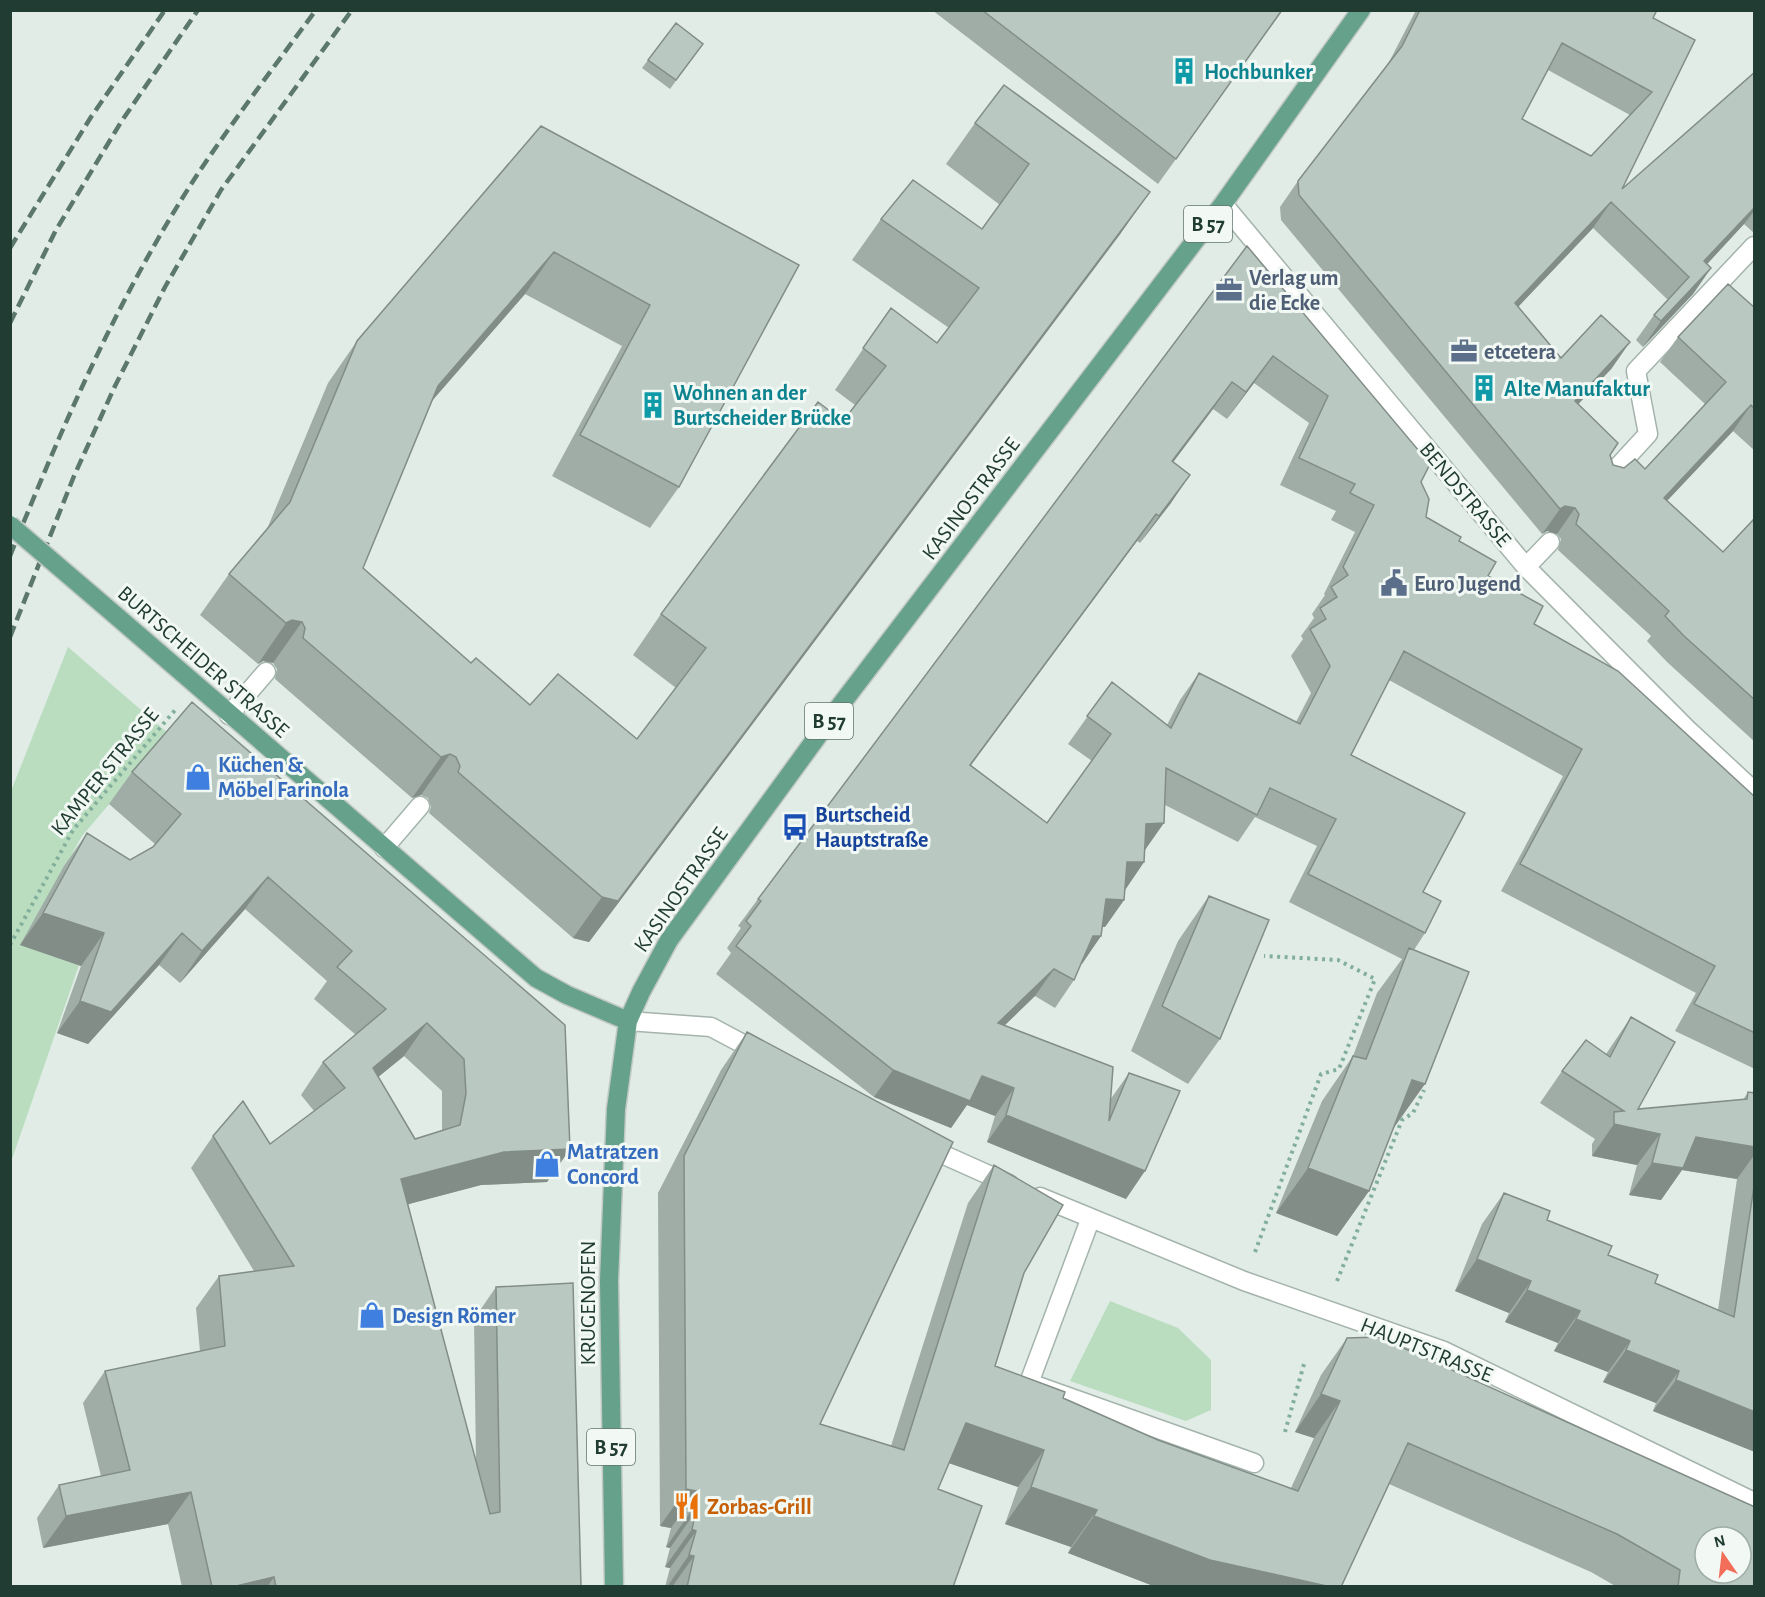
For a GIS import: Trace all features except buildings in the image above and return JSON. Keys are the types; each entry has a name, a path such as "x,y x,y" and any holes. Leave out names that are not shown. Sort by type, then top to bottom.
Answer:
{"main road":[{"name":"KASINOSTRASSE","path":"628,1021 669,940 836,711 1223,204 1361,10"},
{"name":"BURTSCHEIDER STRASSE","path":"10,525 536,978 567,995 628,1021"},
{"name":"KRUGENOFEN","path":"614,1587 609,1281 616,1109 628,1021"}],"street":[{"name":"BENDSTRASSE","path":"1223,204 1526,567 1687,729 1755,791"},
{"path":"1603,483 1648,434 1636,371 1755,246"},
{"path":"1526,567 1550,542"},
{"path":"229,715 266,672"},
{"path":"384,848 420,806"},
{"path":"628,1021 711,1027 777,1063"},
{"name":"HAUPTSTRASSE","path":"906,1138 1135,1238 1244,1281 1444,1351 1755,1502"},
{"path":"1090,1220 1029,1383 1254,1463"}],"path":[{"name":"KAMPER STRASSE","path":"10,945 73,830 196,685"},
{"path":"1244,1281 1321,1074 1339,1069 1375,979 1338,960 1264,956"},
{"path":"1402,1120 1413,1113 1424,1090"},
{"path":"1326,1309 1407,1109"},
{"path":"1285,1432 1304,1364"}],"green space":[{"path":"68,647 169,734 82,836 21,945 79,965 11,1162 11,791"},
{"path":"1110,1301 1178,1328 1211,1360 1211,1410 1186,1421 1070,1381"}],"railway":[{"path":"10,248 91,117 165,10"},
{"path":"10,323 56,230 121,122 198,10"},
{"path":"10,556 95,359 144,264 199,172 316,10"},
{"path":"10,637 74,476 115,386 165,287 221,190 352,10"}],"place":[{"name":"Hochbunker","path":"1184,71"},
{"name":"Verlag um die Ecke","path":"1229,290"},
{"name":"etcetera","path":"1464,351"},
{"name":"Alte Manufaktur","path":"1484,388"},
{"name":"Wohnen an der Burtscheider Brücke","path":"653,405"},
{"name":"Euro Jugend","path":"1394,583"},
{"name":"Küchen & Möbel Farinola","path":"198,777"},
{"name":"Burtscheid Hauptstraße","path":"795,827"},
{"name":"Matratzen Concord","path":"547,1164"},
{"name":"Design Römer","path":"372,1315"},
{"name":"Zorbas-Grill","path":"687,1506"}]}
